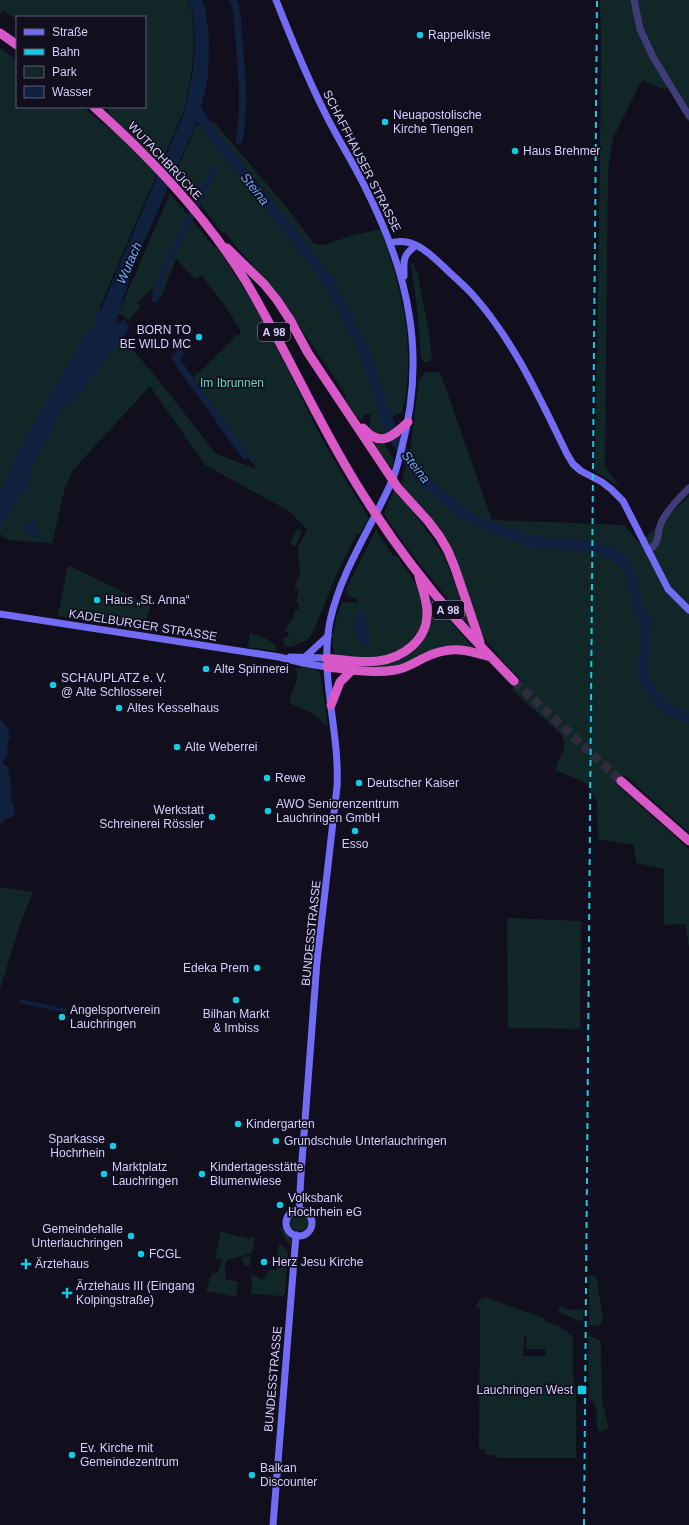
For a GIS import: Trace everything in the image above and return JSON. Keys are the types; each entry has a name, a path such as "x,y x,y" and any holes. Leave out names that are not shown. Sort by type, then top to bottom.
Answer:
{"highway":[{"path":"0,33 16,44"},
{"name":"WUTACHBRÜCKE","path":"95,108 149,159 187,201 215,236"},
{"path":"215,236 264,284 277,300 361,426 370,436 381,439 392,436 405,427"},
{"name":"A 98","path":"215,236 244,279 274,332 328,437 357,485 416,570 455,618 514,681"},
{"path":"289,318 308,353 398,488 428,521 448,551 482,647"},
{"path":"326,663 382,661 408,651 416,644 426,625 428,614 427,603 416,570"},
{"path":"326,663 353,669 394,671 410,666 440,652 454,649 460,649 492,658"},
{"path":"331,705 340,682 353,669"},
{"path":"621,781 689,841"}],"main road":[{"name":"SCHAFFHAUSER STRASSE","path":"276,0 302,67 366,188 395,253 404,284 412,331 412,395 393,480"},
{"path":"390,243 400,240 407,241 417,247 436,259 472,294 493,320 531,381 573,464 581,471 611,489 623,501 668,589 689,610"},
{"path":"395,253 404,249 417,247"},
{"path":"404,284 405,257 408,252 417,247"},
{"name":"BUNDESSTRASSE","path":"299,1210 317,961 337,787 337,758 326,663 328,636 333,610 340,587 393,480"},
{"name":"KADELBURGER STRASSE","path":"0,614 282,658 303,664 326,663"},
{"path":"304,657 328,636"},
{"name":"KADELBURGER STRASSE","path":"282,658 304,657 326,663"},
{"path":"299,1210 310,1216 312,1224 311,1228 306,1234 296,1235 289,1230 287,1221 290,1215 299,1210"},
{"name":"BUNDESSTRASSE","path":"273,1525 296,1235"}],"street":[{"path":"634,0 640,29 653,57 689,116"},
{"path":"648,551 657,543 661,523 680,496 689,488"}],"green space":[{"name":"Im Ibrunnen","path":"0,0 187,0 192,12 194,42 192,69 185,108 99,309 160,382 216,454 257,469 192,379 236,335 240,335 240,329 223,303 201,275 194,278 176,259 160,300 151,289 137,303 141,306 128,321 125,317 118,314 170,193 214,247 216,247 245,291 259,314 324,442 369,518 359,535 356,532 314,630 307,640 291,647 285,646 283,637 288,637 289,632 284,631 291,619 293,619 295,610 298,610 299,603 296,602 299,590 294,588 300,573 298,548 307,529 289,511 205,465 150,386 73,470 65,488 52,543 8,540 0,534 0,48 16,59 16,108 84,108 106,126 109,108 146,108 146,16 16,16 16,19 4,11 0,15"},
{"path":"600,0 689,0 689,122 668,86 665,90 642,80 613,138 608,169 605,467 621,488 595,471 600,160"},
{"path":"214,122 289,210 314,244 324,245 351,236 380,229 401,296 407,343 408,367 406,390 402,413 391,418 395,428 392,430 382,434 372,431 369,428 371,417 370,414 365,414 361,420 358,418 345,399 347,397 279,296 225,232 223,233 175,174 196,126"},
{"path":"413,263 417,271 429,332 432,358 429,362 424,362 421,356 417,308 411,265"},
{"path":"425,372 440,372 492,520 624,525 639,543 689,496 689,833 625,775 617,785 689,849 689,948 685,924 664,925 664,869 636,863 634,845 598,839 597,802 587,784 556,770 564,749 561,734 511,689 523,682 501,659 486,640 480,630 457,565 401,485 411,444 419,380"},
{"path":"370,438 383,441 394,460 391,468"},
{"path":"395,492 411,509 444,557 470,623 468,624 404,544 384,514 392,494"},
{"path":"296,529 302,531 296,546 290,544"},
{"path":"376,530 393,556 396,555 408,571 418,589 424,611 421,627 413,640 407,646 387,657 364,659 335,654 332,642 335,622 341,603 357,603 357,599 349,596 345,591"},
{"path":"68,565 151,606 143,629 58,616"},
{"path":"431,598 474,649 456,646 442,647 405,664 390,667 373,668 341,665 399,659 408,655 415,649"},
{"path":"250,633 270,641 276,646 277,649 274,651 248,647"},
{"path":"303,667 314,668 320,673 328,725 325,725 310,712 291,704 291,695 297,678 295,669"},
{"path":"0,887 33,892 19,927 0,989"},
{"path":"507,918 581,921 580,1029 508,1028"},
{"path":"295,1213 303,1213 308,1218 306,1229 303,1231 295,1231 290,1226 290,1218"},
{"path":"222,1226 222,1232 250,1239 251,1237 255,1238 252,1252 250,1254 226,1260 226,1279 238,1282 236,1297 206,1291 212,1273 218,1273 222,1259 215,1258"},
{"path":"279,1227 285,1229 288,1233 291,1245 288,1243"},
{"path":"279,1245 283,1246 288,1252 285,1294 282,1296 251,1295 251,1275 257,1276 262,1280 265,1278 270,1269 276,1271 277,1267 275,1266"},
{"path":"243,1257 251,1257 250,1266 244,1265 244,1262 242,1262"},
{"path":"589,1275 596,1276 603,1319 601,1324 595,1326 589,1324"},
{"path":"485,1297 544,1318 545,1322 561,1327 561,1329 571,1334 573,1338 573,1378 576,1389 576,1458 498,1458 496,1456 485,1454 485,1449 479,1449 480,1308 476,1308 479,1300","holes":["527,1336 526,1349 545,1349 546,1356 523,1356 524,1337"]},
{"path":"561,1306 571,1310 583,1309 583,1322 558,1312"},
{"path":"588,1335 599,1340 601,1343 602,1401 609,1430 606,1429 602,1432 598,1431 597,1411 594,1401 589,1399"}],"water":[{"name":"Wutach","path":"188,0 202,0 206,12 209,40 208,78 198,119 134,265 117,317 117,325 124,319 130,328 75,400 61,410 31,469 28,492 21,492 0,530 0,491 23,442 86,333 92,330 96,324 95,316 99,309 101,309 185,111 193,71 195,43 193,13"},
{"path":"34,518 36,523 37,522 41,536 33,538 32,534 25,535 22,526 32,523 31,519"},
{"path":"356,611 366,612 371,646 360,643 355,635 354,628"},
{"path":"0,719 8,728 10,738 8,740 7,758 3,760 2,763 8,767 11,785 11,800 15,810 12,818 8,818 1,823 0,827"},
{"path":"20,999 67,1009 66,1013 19,1003"}],"waterway":[{"path":"233,0 237,12 242,76 242,109 239,140"},
{"name":"Steina","path":"196,110 213,136 329,282 365,353 383,409 396,440 413,467 429,485 466,516 532,542 589,546 610,552 624,562 632,579 637,608 647,622 643,675 653,696 672,712 689,718"},
{"path":"155,299 165,268 214,170"},
{"path":"180,353 175,358 245,456"}],"tunnel":[{"path":"514,681 621,781"}],"railway":[{"path":"584,1525 597,0"}],"place":[{"name":"Rappelkiste","path":"420,35"},
{"name":"Neuapostolische Kirche Tiengen","path":"385,122"},
{"name":"Haus Brehmer","path":"515,151"},
{"name":"BORN TO BE WILD MC","path":"199,337"},
{"name":"Haus „St. Anna“","path":"97,600"},
{"name":"Alte Spinnerei","path":"206,669"},
{"name":"SCHAUPLATZ e. V. @ Alte Schlosserei","path":"53,685"},
{"name":"Altes Kesselhaus","path":"119,708"},
{"name":"Alte Weberrei","path":"177,747"},
{"name":"Rewe","path":"267,778"},
{"name":"Deutscher Kaiser","path":"359,783"},
{"name":"AWO Seniorenzentrum Lauchringen GmbH","path":"268,811"},
{"name":"Werkstatt Schreinerei Rössler","path":"212,817"},
{"name":"Esso","path":"355,831"},
{"name":"Edeka Prem","path":"257,968"},
{"name":"Bilhan Markt & Imbiss","path":"236,1000"},
{"name":"Angelsportverein Lauchringen","path":"62,1017"},
{"name":"Kindergarten","path":"238,1124"},
{"name":"Grundschule Unterlauchringen","path":"276,1141"},
{"name":"Sparkasse Hochrhein","path":"113,1146"},
{"name":"Marktplatz Lauchringen","path":"104,1174"},
{"name":"Kindertagesstätte Blumenwiese","path":"202,1174"},
{"name":"Volksbank Hochrhein eG","path":"280,1205"},
{"name":"Gemeindehalle Unterlauchringen","path":"131,1236"},
{"name":"FCGL","path":"141,1254"},
{"name":"Herz Jesu Kirche","path":"264,1262"},
{"name":"Ärztehaus","path":"26,1264"},
{"name":"Ärztehaus III (Eingang Kolpingstraße)","path":"67,1293"},
{"name":"Lauchringen West","path":"582,1390"},
{"name":"Ev. Kirche mit Gemeindezentrum","path":"72,1455"},
{"name":"Balkan Discounter","path":"252,1475"}]}
